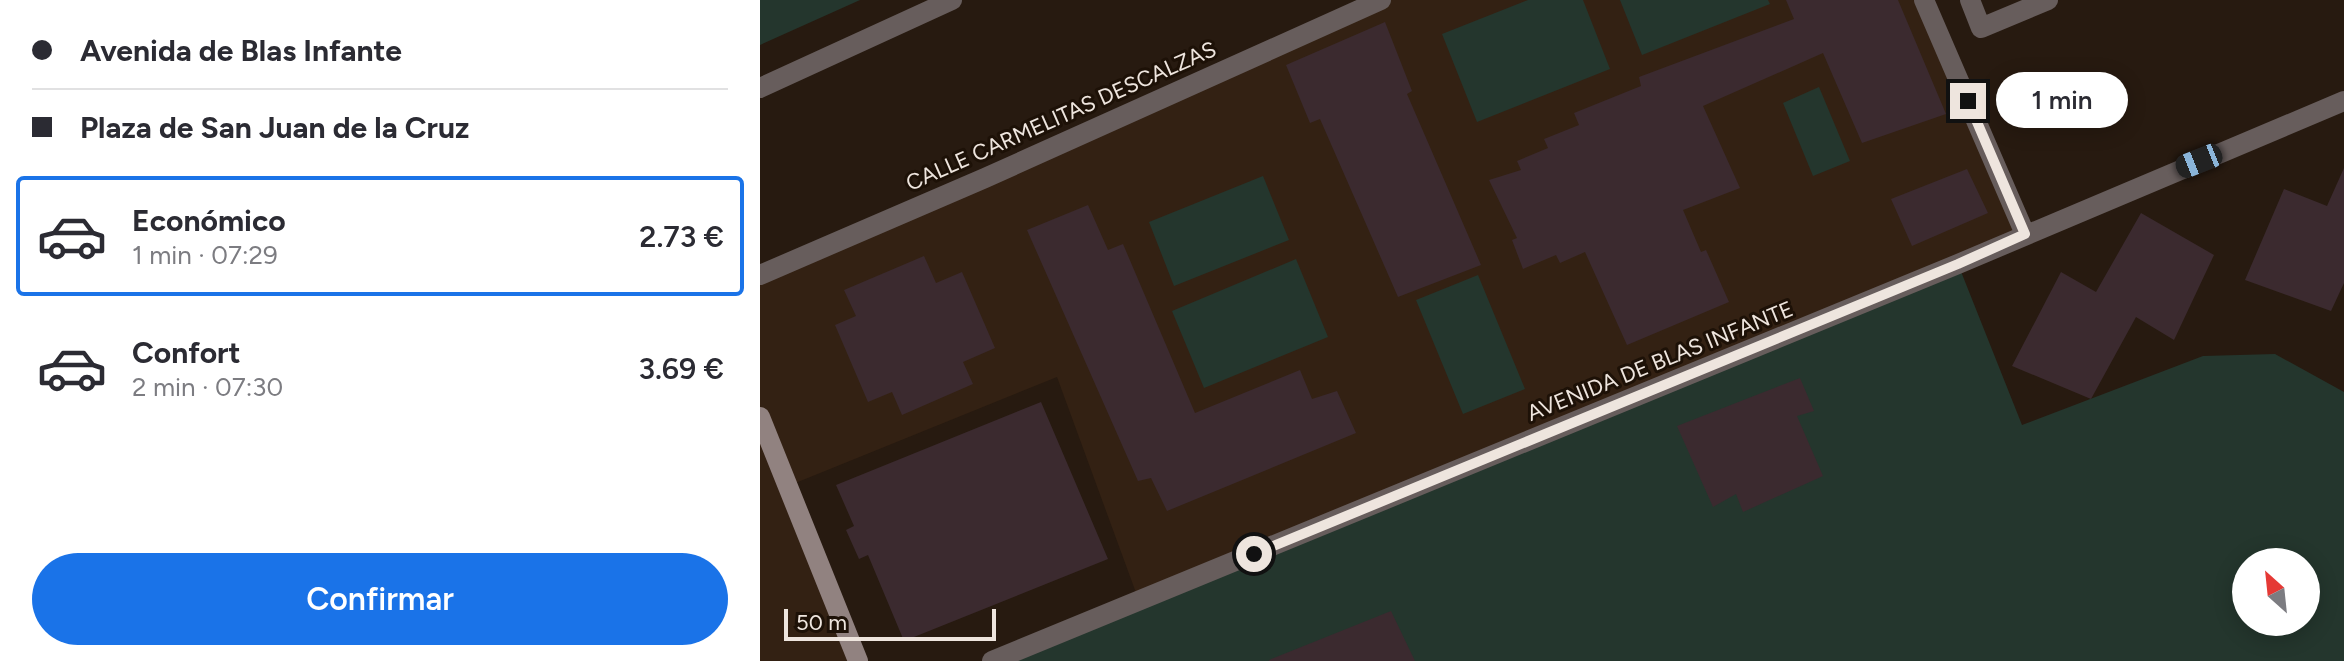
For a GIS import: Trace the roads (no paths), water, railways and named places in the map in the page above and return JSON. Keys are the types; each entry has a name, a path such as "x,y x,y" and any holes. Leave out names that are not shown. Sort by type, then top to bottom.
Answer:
{"street":[{"path":"760,88 952,0"},
{"name":"CALLE CARMELITAS DESCALZAS","path":"760,275 985,178 1381,0"},
{"path":"1924,0 2025,234"},
{"path":"1970,0 1981,28 2048,0"},
{"name":"AVENIDA DE BLAS INFANTE","path":"992,661 1958,264 2344,101"},
{"path":"760,417 858,661"}]}
